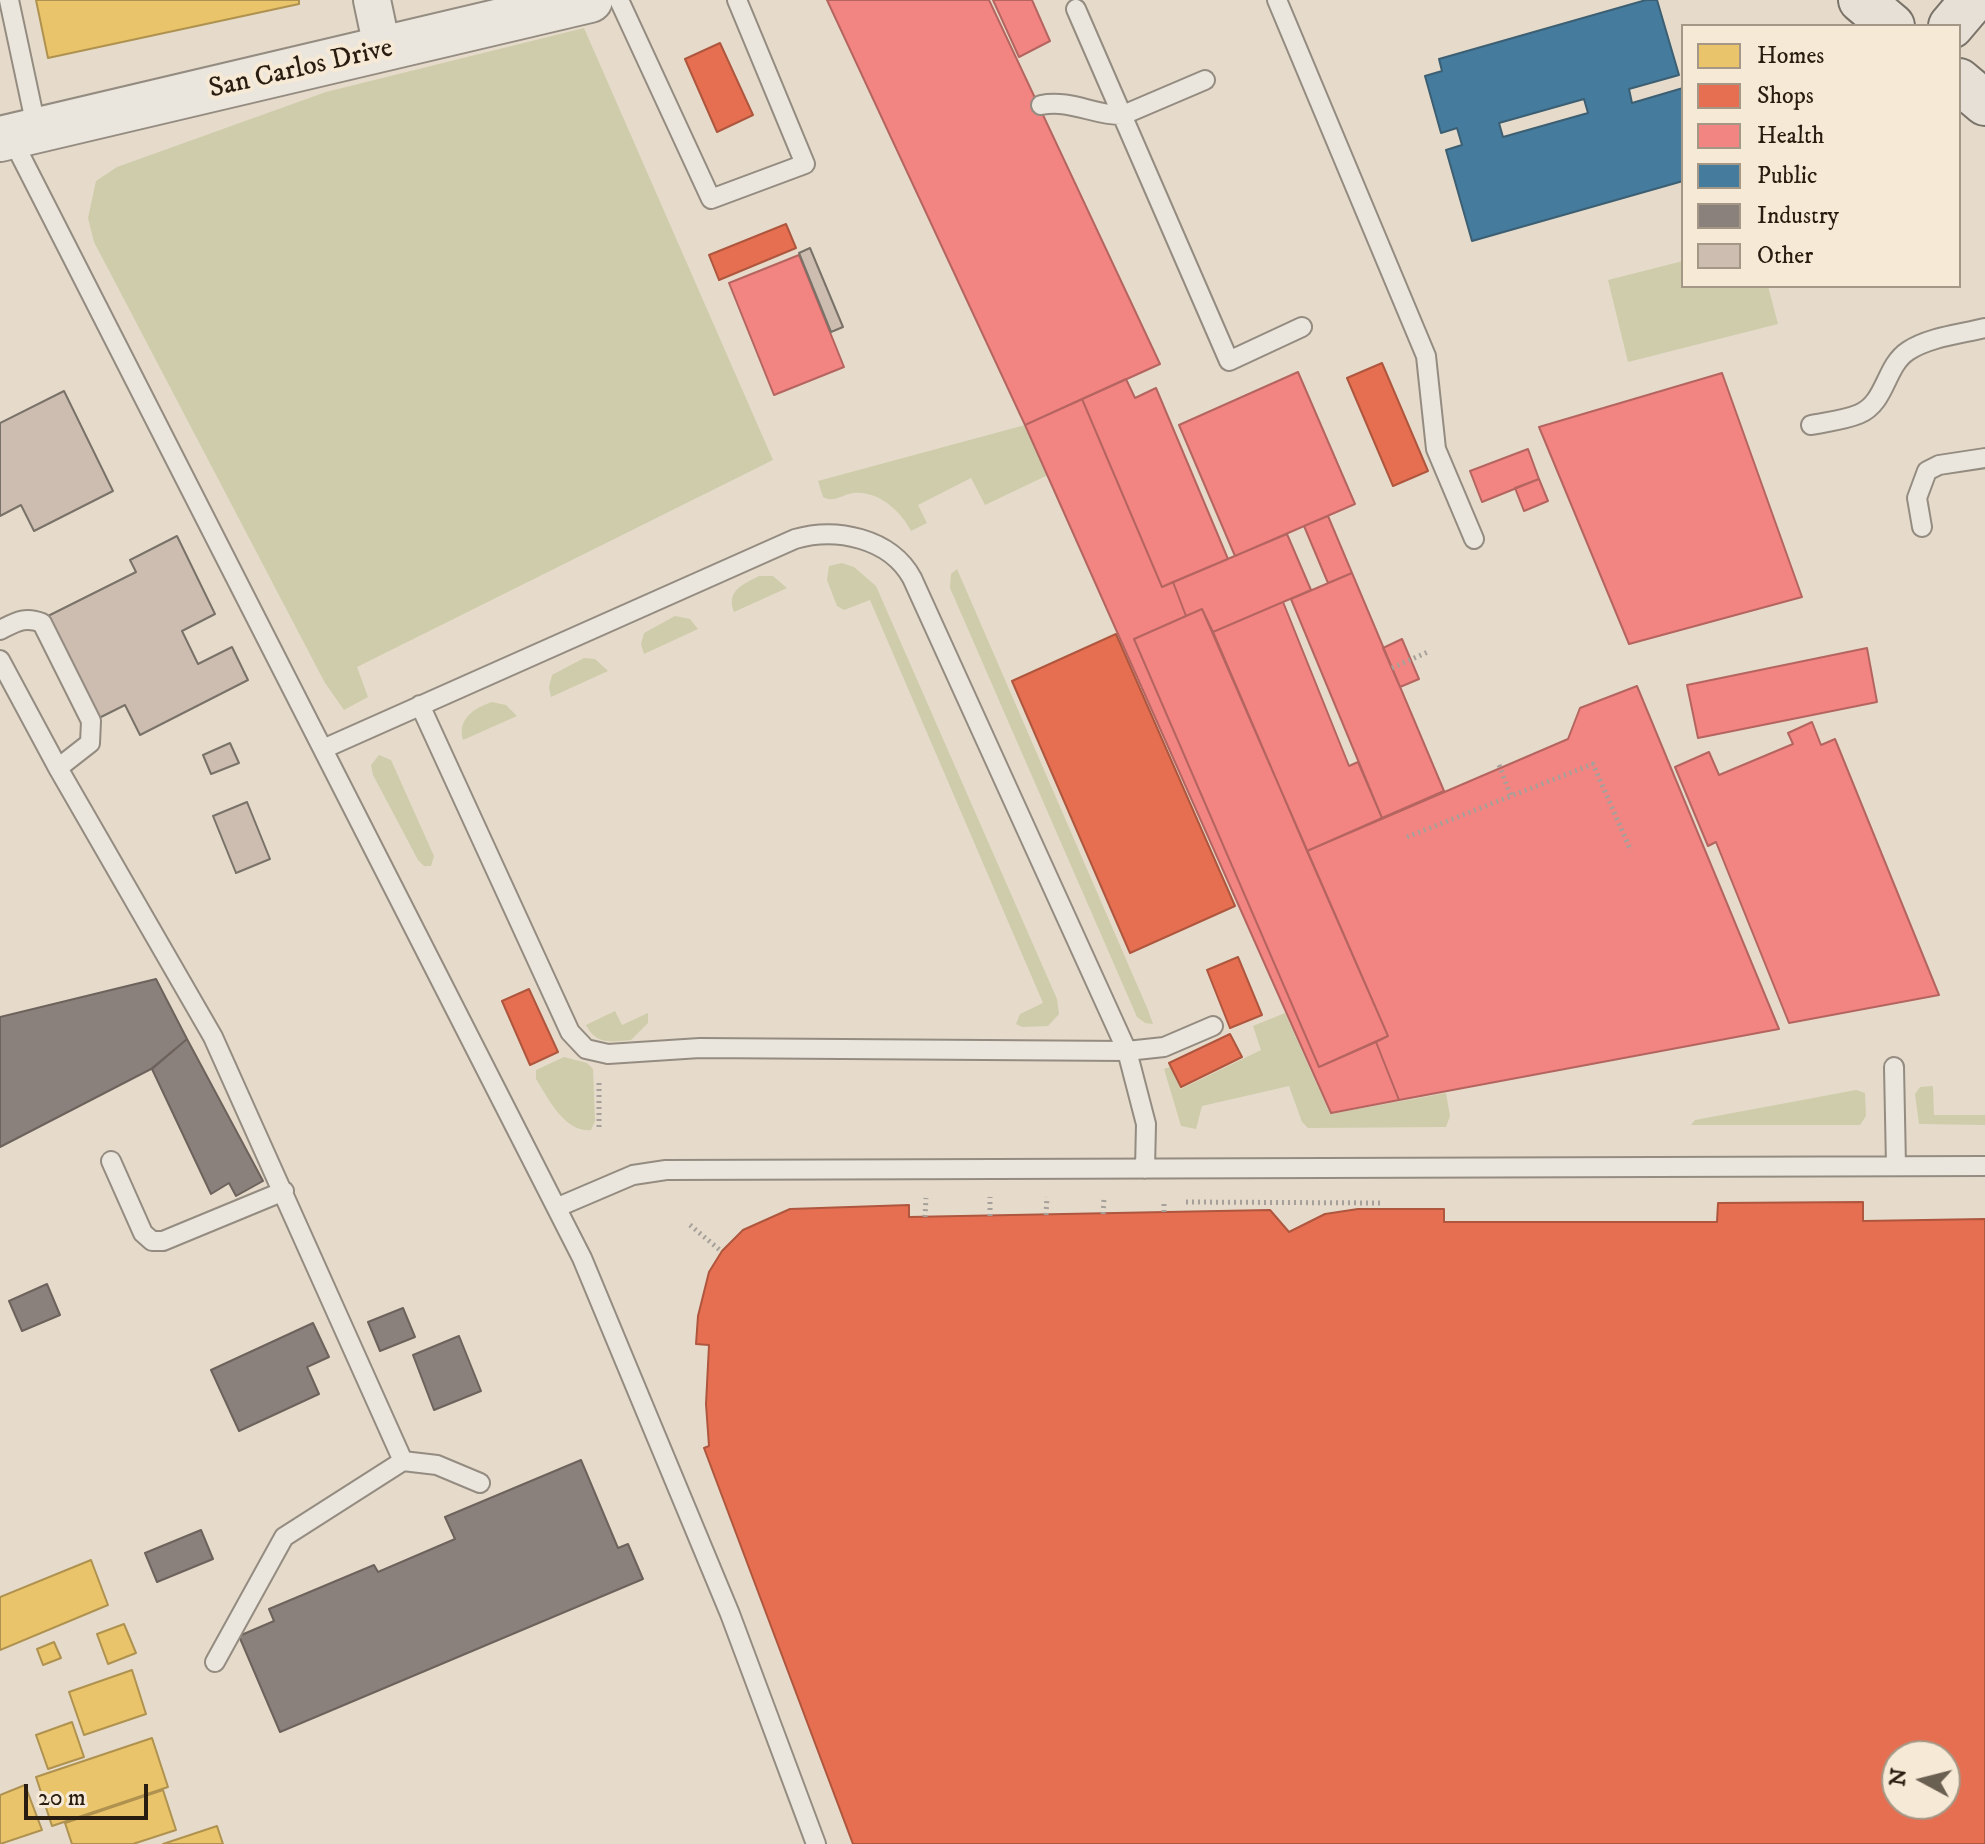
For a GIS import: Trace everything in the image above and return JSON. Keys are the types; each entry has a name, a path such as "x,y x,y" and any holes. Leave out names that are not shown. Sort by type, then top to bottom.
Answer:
{"highway":[{"path":"1953,24 1973,0"},
{"path":"1961,83 1985,103"}],"street":[{"path":"372,0 383,52"},
{"name":"San Carlos Drive","path":"16,136 383,52 590,0"}],"lane":[{"path":"9,0 16,136 323,749 558,1207 730,1614 816,1844"},
{"path":"619,0 711,199 805,164 737,0"},
{"path":"1277,0 1426,356 1436,449 1474,539"},
{"path":"1076,9 1229,361 1302,327"},
{"path":"1041,105 1067,103 1112,116 1123,115 1205,80"},
{"path":"1811,425 1860,414 1868,408 1879,397 1897,360 1909,350 1985,328"},
{"path":"1922,527 1917,498 1927,471 1939,465 1985,458"},
{"path":"323,749 795,539 833,535 887,549 902,561 912,578 1127,1051 1146,1124 1145,1169"},
{"path":"0,630 20,619 30,618 42,623 91,721 90,743 58,768"},
{"path":"0,660 58,768 213,1037 403,1461"},
{"path":"420,705 570,1032 580,1046 599,1053 700,1048 1127,1051 1164,1047 1213,1026"},
{"path":"1894,1067 1896,1166"},
{"path":"111,1161 143,1233 152,1241 163,1241 284,1191"},
{"path":"558,1207 627,1177 651,1171 1985,1166"},
{"path":"215,1662 284,1537 403,1461 437,1465 480,1483"}],"path":[{"path":"1392,668 1430,651"},
{"path":"1407,837 1593,764 1631,851"},
{"path":"1499,765 1511,796"},
{"path":"599,1053 599,1130"},
{"path":"925,1217 926,1197"},
{"path":"990,1197 990,1216"},
{"path":"1046,1215 1047,1197"},
{"path":"1103,1214 1104,1198"},
{"path":"1164,1200 1164,1212"},
{"path":"690,1225 721,1251"}],"shaded area":[{"path":"584,28 773,460 357,667 368,697 344,710 325,683 94,242 88,218 96,181 117,167 326,92"},
{"path":"1681,262 1681,288 1769,288 1778,324 1628,362 1608,280"},
{"path":"1025,425 1048,475 985,505 971,478 918,505 927,523 911,531 895,509 880,498 862,493 834,499 823,497 818,481"},
{"path":"842,563 854,567 876,586 1057,999 1059,1014 1048,1026 1022,1027 1016,1024 1020,1014 1043,1003 870,600 844,610 837,606 827,580 829,566"},
{"path":"957,569 1153,1024 1137,1017 950,588 951,574"},
{"path":"759,576 773,576 787,588 734,612 734,594"},
{"path":"675,616 690,619 698,629 644,654 641,644 644,633"},
{"path":"584,658 595,659 608,671 551,697 549,687 552,675"},
{"path":"492,702 506,705 517,716 463,740 462,726 468,715"},
{"path":"379,755 391,760 434,856 431,866 424,866 418,860 373,775 371,765"},
{"path":"615,1011 622,1025 648,1013 648,1023 631,1040 611,1041 594,1036 586,1025"},
{"path":"1285,1013 1330,1114 1446,1093 1450,1116 1446,1127 1308,1128 1302,1122 1289,1086 1202,1106 1196,1129 1181,1126 1164,1069 1170,1067 1181,1089 1261,1050 1253,1026"},
{"path":"564,1057 587,1063 593,1069 595,1121 591,1130 573,1126 565,1120 536,1079 536,1070"},
{"path":"1933,1086 1934,1115 1985,1115 1985,1125 1919,1124 1915,1094 1920,1087"},
{"path":"1856,1090 1865,1093 1866,1116 1860,1125 1691,1125 1695,1120"}],"building: Homes":[{"path":"36,0 299,0 299,4 48,58"},
{"path":"91,1560 108,1605 0,1650 0,1597"},
{"path":"124,1624 136,1653 108,1664 97,1634"},
{"path":"54,1642 61,1658 43,1665 37,1649"},
{"path":"132,1670 146,1714 84,1735 69,1692"},
{"path":"72,1722 84,1757 48,1769 36,1735"},
{"path":"152,1738 168,1787 52,1826 36,1777"},
{"path":"25,1785 42,1830 0,1844 0,1795"},
{"path":"163,1790 176,1830 133,1844 72,1844 65,1823"},
{"path":"217,1826 223,1844 163,1844"}],"building: Shops":[{"path":"720,43 753,115 717,132 685,59"},
{"path":"786,224 796,248 719,280 709,255"},
{"path":"1382,363 1428,471 1393,486 1347,378"},
{"path":"1116,634 1235,906 1130,953 1012,681"},
{"path":"1238,957 1262,1015 1230,1028 1207,970"},
{"path":"529,989 558,1052 530,1065 502,1001"},
{"path":"1230,1034 1242,1057 1181,1087 1169,1063"},
{"path":"1863,1202 1863,1221 1985,1219 1985,1844 853,1844 704,1448 709,1446 706,1404 709,1345 696,1344 698,1316 709,1272 722,1251 743,1230 790,1209 909,1205 909,1217 1270,1210 1289,1232 1325,1214 1358,1209 1444,1209 1444,1222 1717,1222 1718,1203"}],"building: Health":[{"path":"827,0 989,0 1160,364 1025,425"},
{"path":"993,0 1032,0 1050,41 1019,57"},
{"path":"799,255 844,367 774,395 729,283"},
{"path":"1298,372 1355,504 1235,556 1179,425"},
{"path":"1722,373 1802,597 1629,644 1539,427"},
{"path":"1126,379 1135,398 1156,388 1228,559 1162,587 1082,399"},
{"path":"1082,399 1162,587 1173,582 1186,616 1134,639 1319,1067 1376,1042 1399,1100 1331,1113 1025,425"},
{"path":"1528,449 1539,479 1482,502 1470,471"},
{"path":"1539,479 1548,501 1524,511 1515,488"},
{"path":"1328,516 1352,573 1328,583 1304,526"},
{"path":"1287,534 1311,590 1213,632 1202,609 1186,616 1173,582"},
{"path":"1352,573 1444,791 1382,818 1291,599"},
{"path":"1283,602 1349,766 1358,762 1382,818 1307,851 1213,632"},
{"path":"1202,609 1388,1036 1319,1067 1134,639"},
{"path":"1402,639 1419,679 1400,687 1383,648"},
{"path":"1867,648 1877,702 1698,738 1687,685"},
{"path":"1637,686 1779,1029 1399,1100 1376,1042 1388,1036 1307,851 1568,739 1580,708"},
{"path":"1812,722 1821,745 1835,739 1939,995 1789,1023 1716,842 1708,846 1675,767 1709,752 1719,775 1793,744 1788,733"}],"building: Public":[{"path":"1646,0 1657,0 1679,75 1629,89 1632,103 1681,89 1681,182 1472,241 1446,150 1462,145 1457,128 1441,133 1425,76 1442,71 1439,59","holes":["1584,99 1588,113 1503,137 1499,123"]}],"building: Industry":[{"path":"156,979 187,1039 151,1069 0,1147 0,1017"},
{"path":"187,1039 263,1181 236,1196 229,1183 211,1194 152,1069"},
{"path":"47,1284 60,1315 22,1331 9,1301"},
{"path":"403,1308 415,1337 380,1351 368,1322"},
{"path":"313,1323 329,1357 307,1367 319,1394 239,1431 211,1370"},
{"path":"459,1336 481,1391 434,1410 413,1355"},
{"path":"581,1460 618,1548 628,1544 643,1579 280,1732 239,1636 274,1621 269,1609 374,1565 378,1572 455,1539 445,1517"},
{"path":"201,1530 213,1559 157,1582 145,1553"}],"building: Other":[{"path":"810,248 843,327 831,332 799,253"},
{"path":"64,391 113,491 34,531 21,505 0,516 0,423"},
{"path":"177,536 215,614 182,631 198,664 232,647 248,680 140,735 125,705 97,719 46,617 136,572 130,560"},
{"path":"230,743 239,763 211,774 203,755"},
{"path":"247,802 270,859 236,873 213,816"}]}
